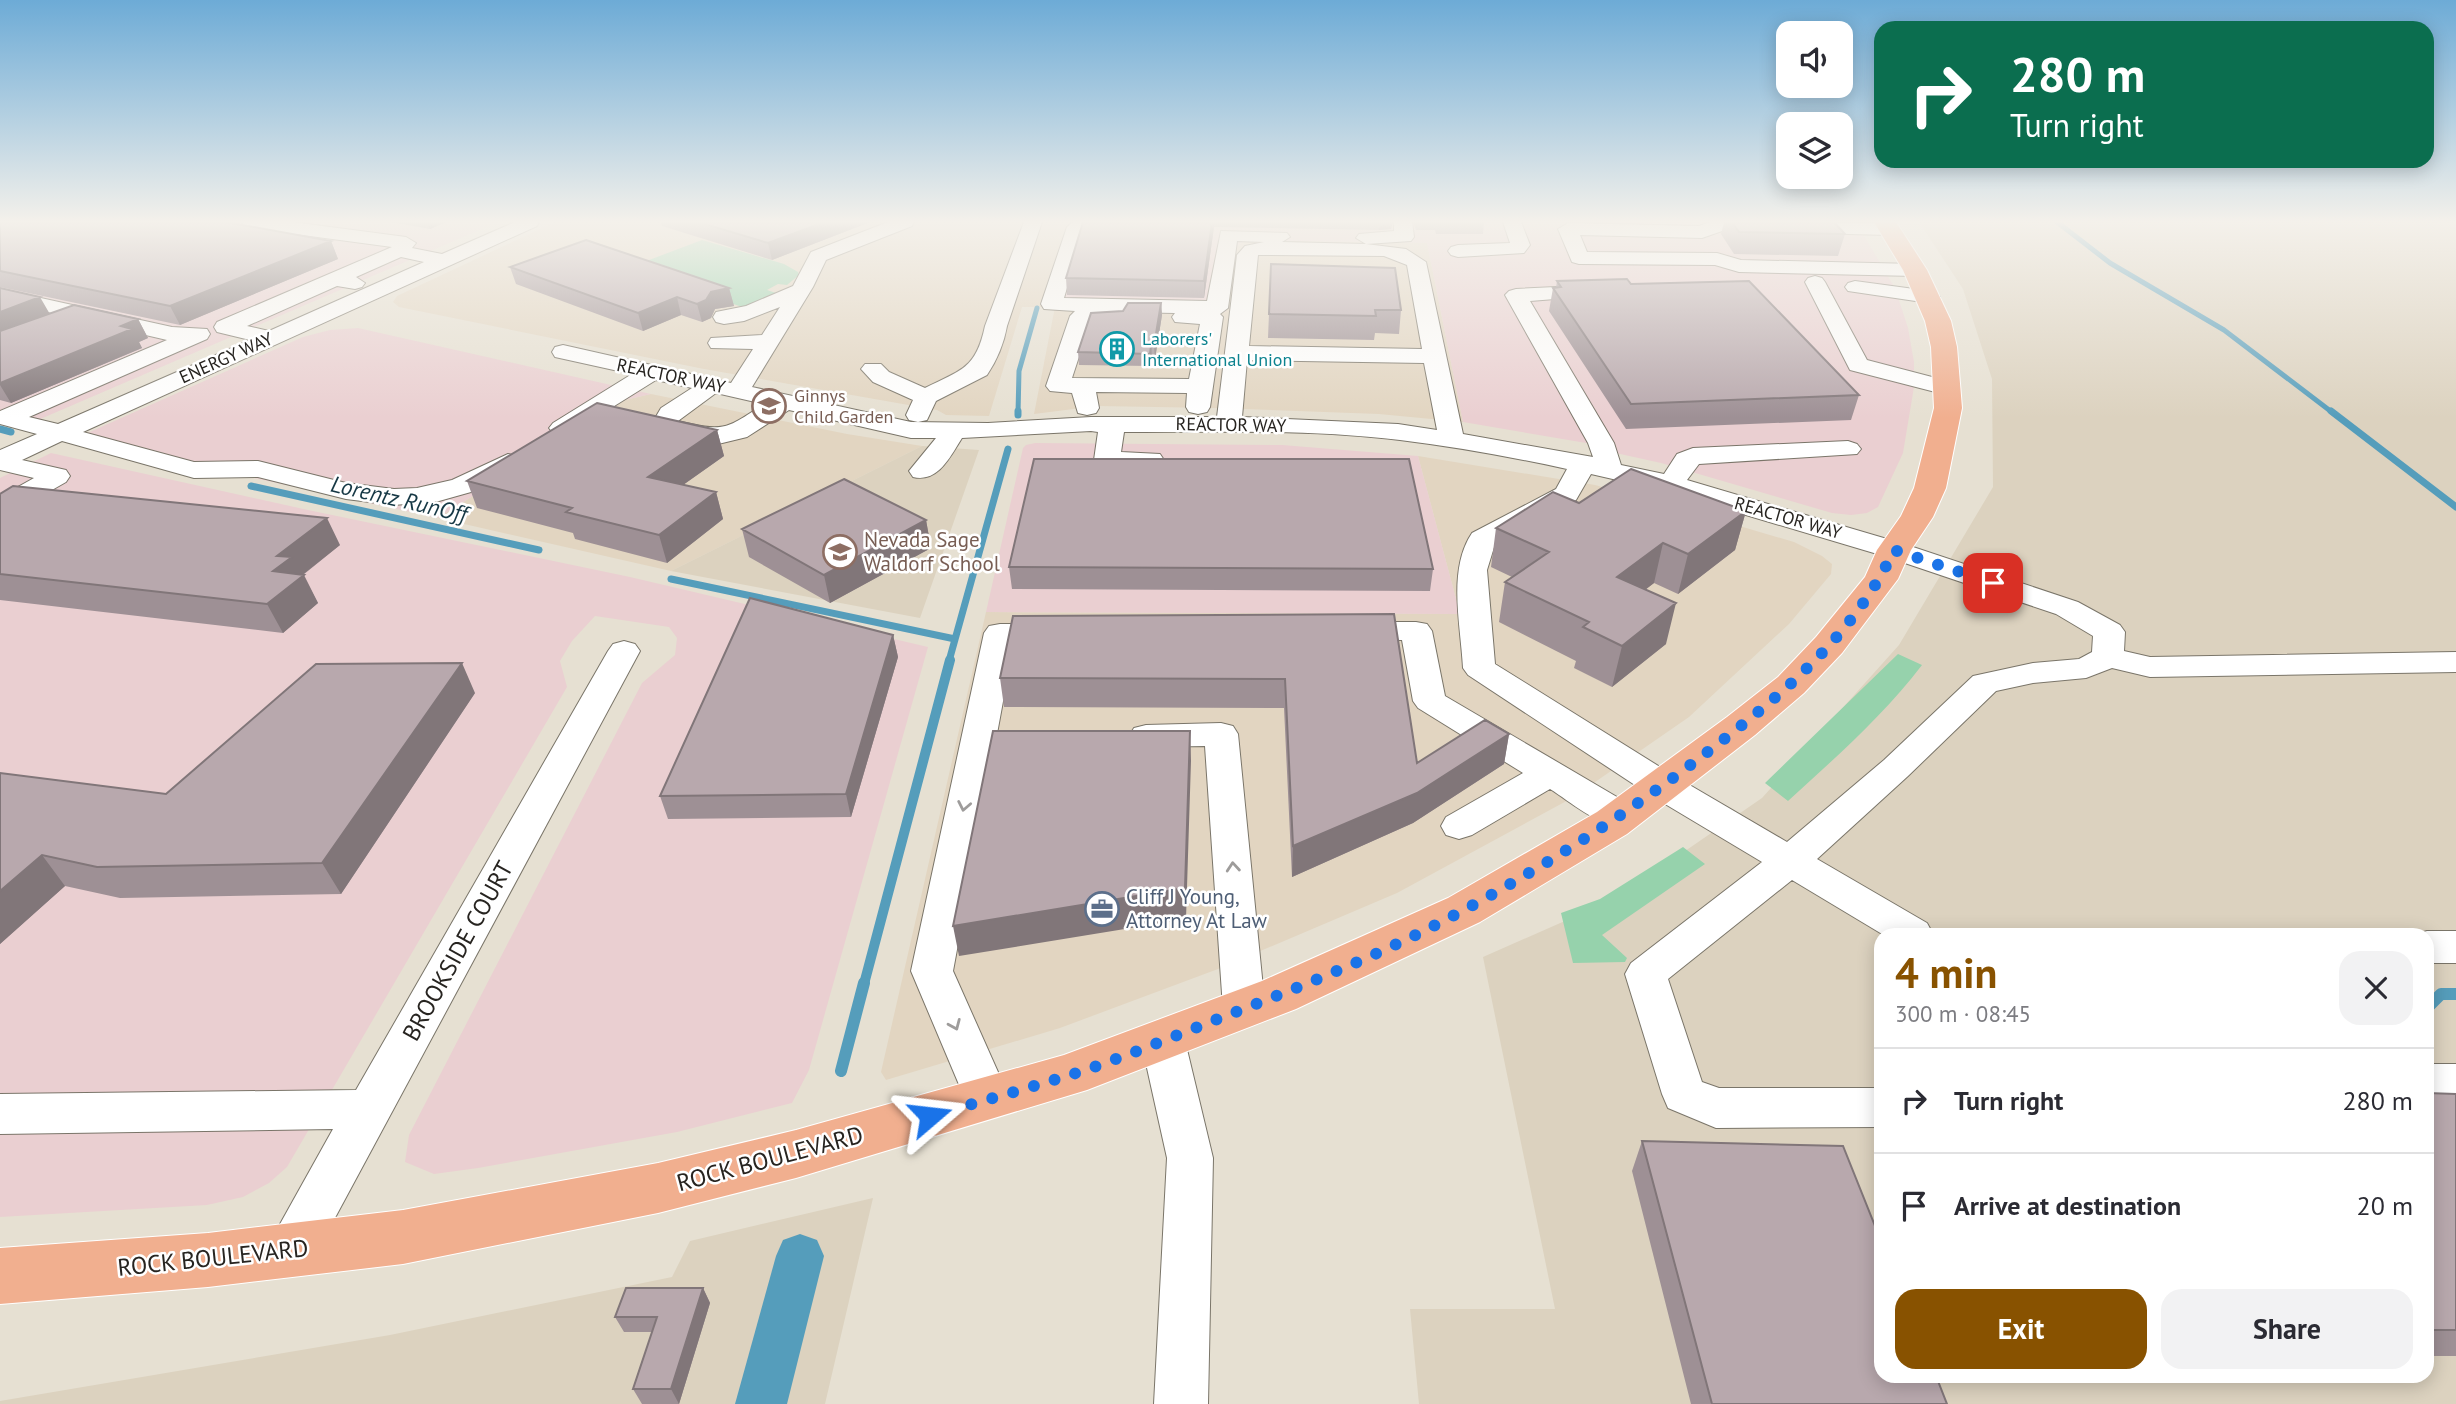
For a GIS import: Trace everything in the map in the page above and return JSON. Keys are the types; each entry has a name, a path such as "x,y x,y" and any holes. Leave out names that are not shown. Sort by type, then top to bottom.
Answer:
{"main road":[{"name":"ROCK BOULEVARD","path":"0,1276 208,1260 402,1237 658,1188 796,1154 1069,1075 1163,1041 1377,952 1464,910 1621,816 1663,786 1741,726 1800,675 1860,609 1881,579 1894,550 1917,517 1930,488 1945,433 1947,388 1944,347 1924,288"}],"street":[{"path":"262,342 225,327 315,288"},
{"name":"ENERGY WAY","path":"0,461 381,288"},
{"path":"738,391 802,288"},
{"path":"911,430 926,397 979,370 993,342 1010,288"},
{"path":"1057,288 1052,304 1217,308 1220,288"},
{"path":"1229,425 1243,288"},
{"path":"1421,288 1451,439"},
{"path":"1818,288 1858,365 1947,388"},
{"path":"1625,290 1516,295 1601,443 1597,466 1566,494 1482,538 1472,570 1479,667 1663,786 1903,928"},
{"path":"724,317 752,313 784,296 800,291"},
{"path":"0,295 172,334 199,334 262,342"},
{"path":"47,328 82,313"},
{"path":"1197,424 1200,386 1212,317 1081,316 1059,386 1200,386"},
{"path":"3,418 199,334"},
{"path":"719,343 769,342"},
{"name":"REACTOR WAY","path":"563,352 911,430 1102,424 1338,427 1451,439 1597,466 1671,484 1894,550 2067,608 2109,632 2108,657"},
{"path":"1236,353 1433,356"},
{"path":"873,369 881,377 926,397"},
{"path":"3,418 64,432 87,442 198,471 258,469 386,498 421,497 461,486 487,475 651,373"},
{"path":"1082,385 1102,424 1107,460 1174,460"},
{"path":"711,386 670,413 663,425 714,437 738,432 783,402"},
{"path":"922,471 937,457 954,430"},
{"path":"1671,484 1686,460 1693,457 1849,449"},
{"path":"0,461 57,476 0,508"},
{"path":"1319,631 1416,631 1430,701 1621,816"},
{"path":"987,1099 932,971 978,739 1000,633 1083,632"},
{"name":"BROOKSIDE COURT","path":"290,1251 624,651"},
{"path":"1874,1108 1716,1108 1684,1094 1646,974 1790,861 1896,768 1985,683 2033,673 2086,668 2108,657 2150,667 2456,662"},
{"path":"1113,736 1222,734 1244,1008"},
{"path":"978,739 1018,738"},
{"path":"1459,826 1550,773"},
{"path":"2434,947 2456,947"},
{"path":"1163,1041 1190,1158 1181,1404"},
{"path":"2434,1083 2456,1083"},
{"path":"0,1114 370,1109"}],"shaded area":[{"path":"0,288 346,288 38,420 0,412"},
{"path":"415,288 1049,288 1044,307 1022,307 989,416 946,415 937,410 704,369 399,307 393,302 397,296"},
{"path":"1049,288 1229,288 1226,312 1044,307"},
{"path":"1113,288 1436,288 1463,422 1379,414 1214,408 1097,406 1034,414 1055,307"},
{"path":"1436,288 1895,288 1908,328 1914,362 1914,387 1903,453 1878,507 1867,513 1832,513 1661,463 1593,448 1592,444 1463,422"},
{"path":"1962,288 2456,288 2456,1404 1419,1404 1410,1309 1555,1309 1483,957 1617,898 1762,798 1899,645 1993,487 1992,379"},
{"path":"358,328 651,394 625,400 438,518 74,439 303,337 330,330"},
{"path":"651,394 847,434 922,446 671,571 438,518 625,400"},
{"path":"1035,443 1282,445 1418,456 1460,614 986,612 1023,448"},
{"path":"922,446 979,450 920,618 671,571"},
{"path":"51,453 630,577 928,647 809,1070 792,1103 677,1132 478,1168 434,1174 405,1162 409,1135 642,683 675,655 677,638 669,627 595,616 572,641 560,661 567,687 287,1167 269,1183 243,1197 207,1205 0,1217 0,478"},
{"path":"1418,456 1595,485 1692,512 1794,542 1832,564 1831,574 1789,624 1689,717 1572,798 1397,893 1218,969 1060,1028 886,1080 881,1072 986,612 1460,614"},
{"path":"873,1198 825,1404 0,1404 0,1401 390,1335 672,1277 690,1241"}],"green space":[{"path":"685,288 772,288 767,290 776,293 759,307 748,309"},
{"path":"1898,654 1922,665 1858,736 1788,801 1765,783"},
{"path":"1683,847 1705,864 1602,935 1627,958 1625,962 1573,963 1561,913 1600,899"}],"building":[{"path":"0,288 40,297 0,312"},
{"path":"80,288 216,288 170,306"},
{"path":"567,288 729,288 711,292 706,300 697,304 677,297 638,313"},
{"path":"1270,288 1398,288 1401,310 1375,310 1376,316 1269,314"},
{"path":"1553,288 1755,288 1859,395 1631,404"},
{"path":"1128,303 1161,303 1154,346 1151,346 1150,354 1078,352 1091,313 1123,311"},
{"path":"74,305 138,319 121,326 132,329 0,383 0,331"},
{"path":"597,403 717,430 648,477 716,492 659,535 566,512 572,508 467,481"},
{"path":"1034,459 1409,459 1433,569 1009,567"},
{"path":"1631,469 1746,511 1688,554 1663,543 1617,577 1676,603 1622,646 1583,627 1589,622 1505,582 1549,552 1496,528 1553,492 1579,503"},
{"path":"844,479 926,520 824,575 742,529"},
{"path":"13,486 327,518 277,556 292,557 273,571 304,575 267,604 0,574 0,494"},
{"path":"750,598 893,635 846,794 660,796"},
{"path":"1394,614 1417,763 1485,720 1509,734 1417,793 1293,846 1285,679 1000,678 1013,616"},
{"path":"462,663 322,863 97,867 42,855 0,891 0,773 166,794 316,664"},
{"path":"993,731 1190,731 1185,888 953,926"},
{"path":"2434,1093 2456,1094 2456,1330 2434,1330"},
{"path":"1642,1141 1843,1146 1874,1224 1874,1383 1939,1383 1947,1404 1712,1404"},
{"path":"626,1288 703,1288 671,1389 633,1389 657,1317 615,1317"}],"waterway":[{"path":"2152,288 2224,330 2333,413"},
{"path":"1018,413 1019,371 1037,308"},
{"path":"2331,411 2456,507"},
{"name":"Lorentz RunOff","path":"0,429 11,432"},
{"path":"949,661 1008,449"},
{"name":"Lorentz RunOff","path":"251,486 539,550"},
{"name":"Lorentz RunOff","path":"671,579 955,639"},
{"path":"864,984 950,660"},
{"path":"841,1071 864,983"},
{"path":"2434,1001 2441,994 2456,994"},
{"path":"761,1404 800,1256"}],"place":[{"name":"Laborers' International Union","path":"1117,349"},
{"name":"Ginnys Child Garden","path":"769,406"},
{"name":"Nevada Sage Waldorf School","path":"840,552"},
{"name":"Cliff J Young, Attorney At Law","path":"1102,909"}],"route":[{"path":"930,1116 1069,1075 1279,995 1464,910 1525,875 1612,822 1673,779 1791,685 1860,609 1881,579 1894,550 1993,583"}]}
